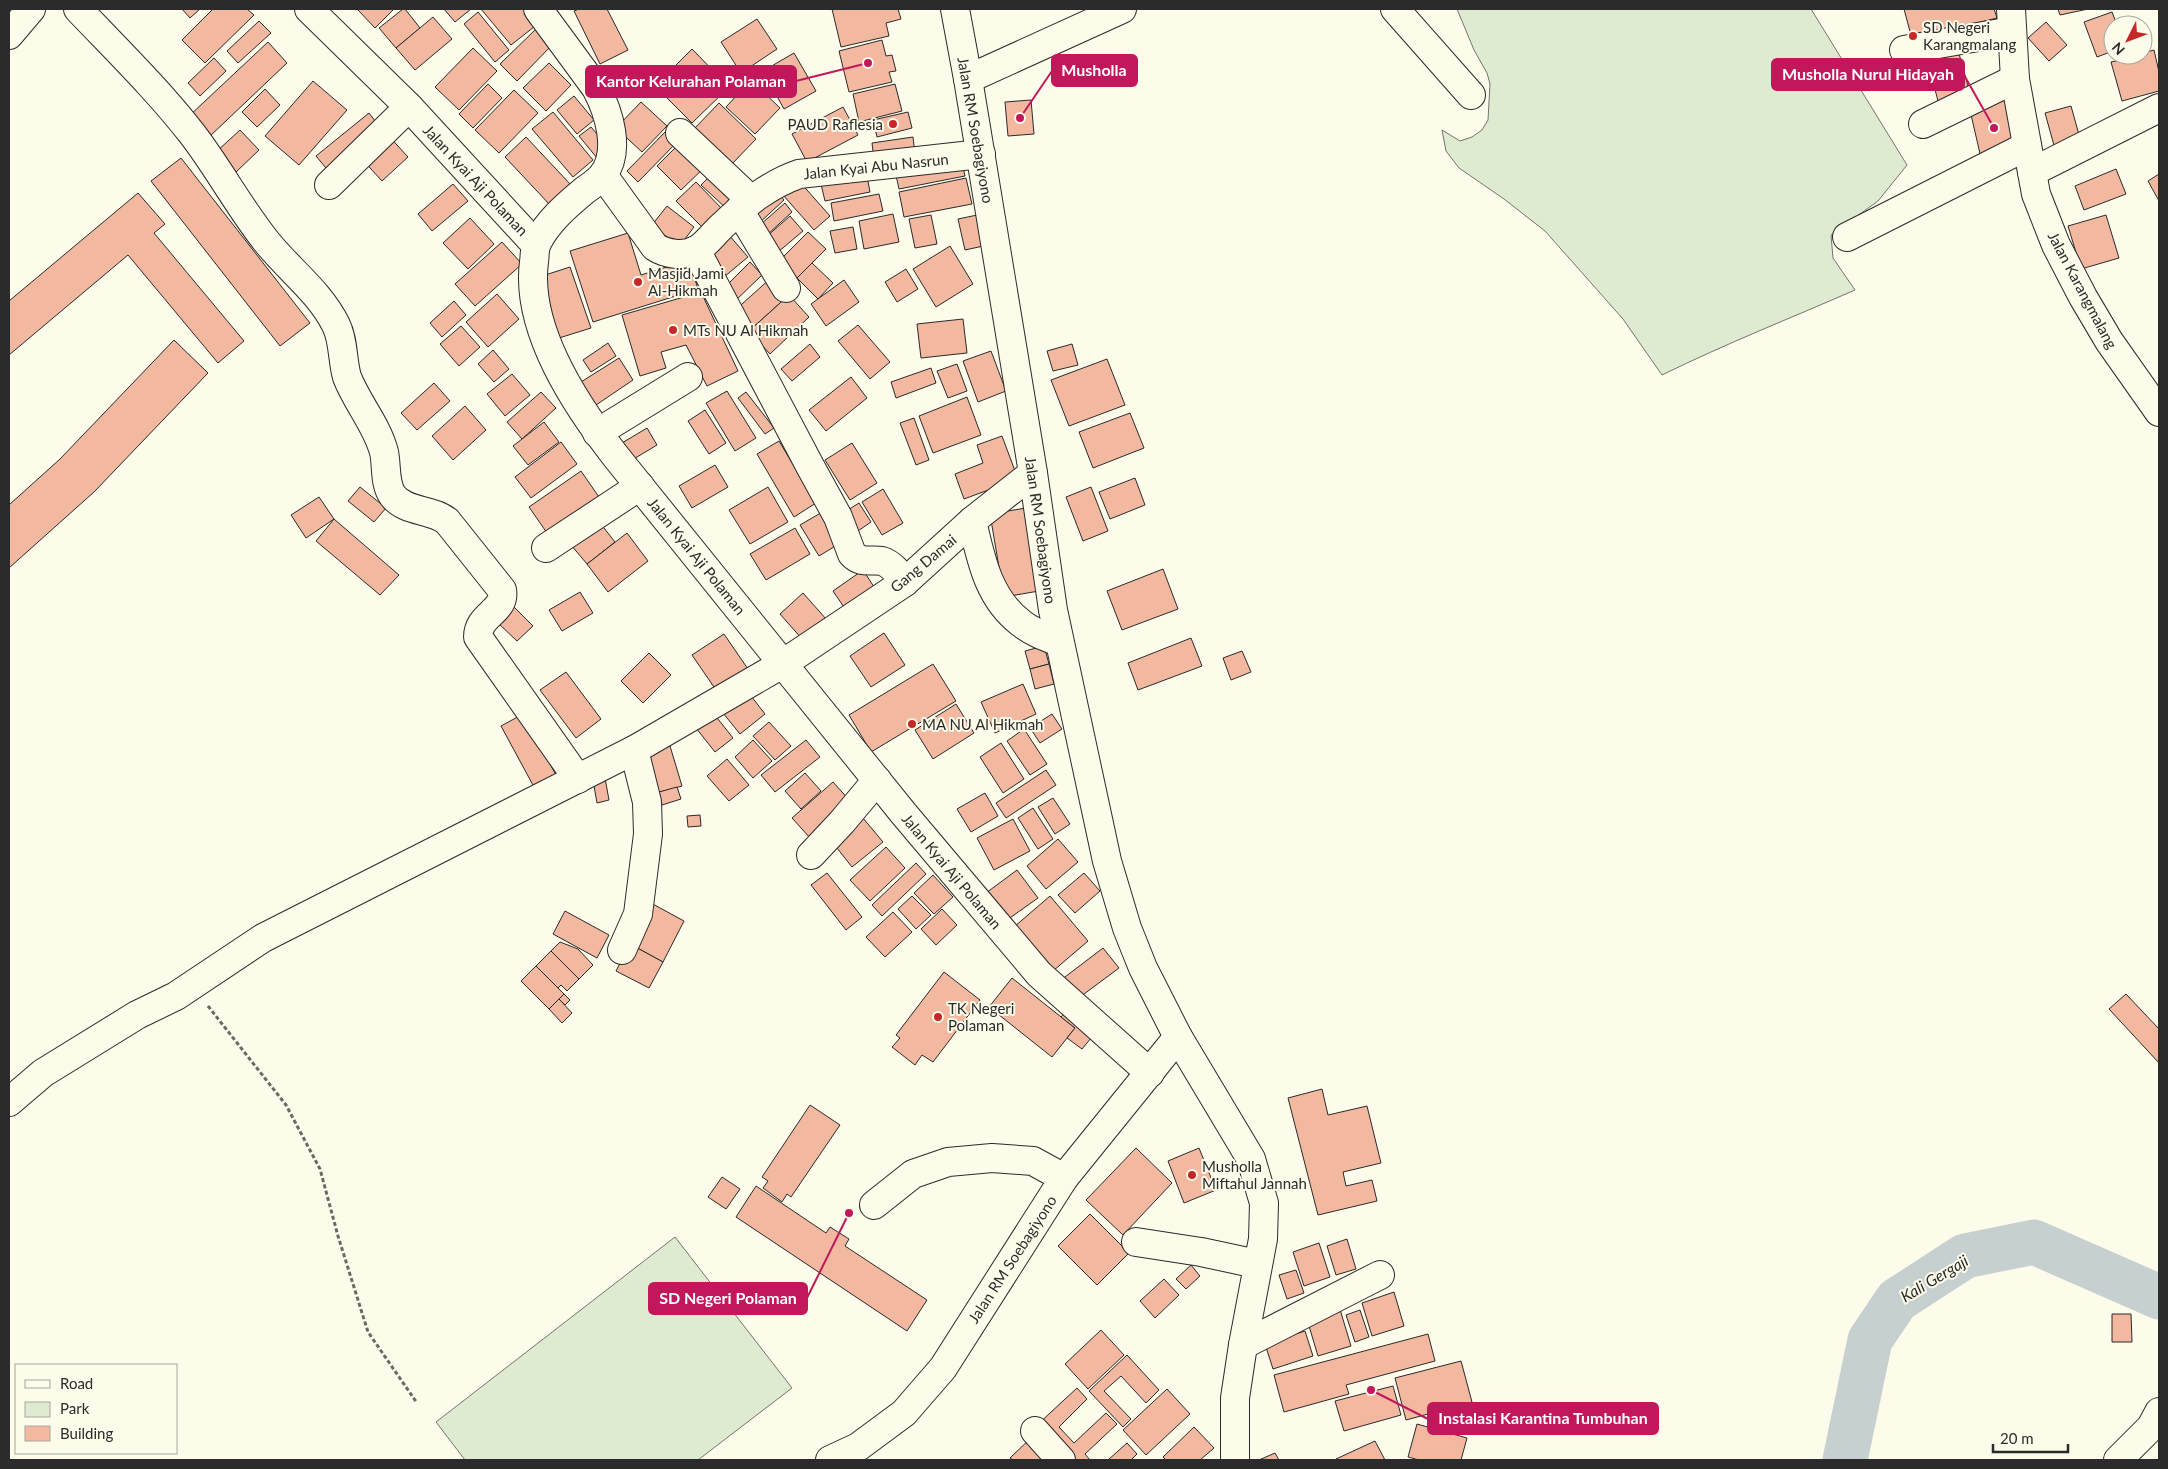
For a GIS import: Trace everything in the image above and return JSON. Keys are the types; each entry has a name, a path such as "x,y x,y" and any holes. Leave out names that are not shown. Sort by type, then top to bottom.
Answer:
{"street":[{"path":"9,36 31,9"},
{"path":"78,9 193,135 267,242 306,281 337,326 347,374 353,390 384,451 388,485 392,495 406,505 440,515 447,520 502,590 504,597 501,604 480,623 478,637 578,779"},
{"name":"Jalan Kyai Aji Polaman","path":"309,9 408,107 536,245 532,273 534,298 540,322 551,353 597,433 877,780 1039,974 1150,1073"},
{"path":"536,245 546,229 564,209 603,175 610,159 612,144 612,133 603,101 596,88 538,9"},
{"name":"Jalan RM Soebagiyono","path":"954,9 981,154 1059,642 1107,861 1126,928 1143,968 1178,1037 1251,1160 1264,1203 1260,1252 1243,1345 1236,1398 1235,1460"},
{"path":"968,79 1122,9"},
{"path":"1395,9 1471,95"},
{"path":"1904,50 2012,20"},
{"name":"Jalan Karangmalang","path":"2012,20 2015,79 2036,194 2056,245 2083,297 2109,341 2159,412"},
{"path":"1923,124 2015,79"},
{"path":"329,185 408,107"},
{"path":"1847,237 2030,159 2159,108"},
{"path":"680,133 745,205 786,288"},
{"name":"Jalan Kyai Abu Nasrun","path":"696,250 745,205 770,187 798,174 981,154"},
{"path":"603,175 655,247 662,251 676,254 696,250 796,442 838,517 852,554 862,561 881,561 889,564 905,582"},
{"path":"597,433 688,377"},
{"name":"Gang Damai","path":"9,1102 42,1073 137,1015 192,986 262,938 634,750 784,663 905,582 972,521 1033,473"},
{"path":"546,548 640,486"},
{"path":"972,521 982,561 993,592 1006,609 1022,624 1059,642"},
{"path":"622,950 638,914 648,834 647,802 634,750"},
{"path":"811,855 877,780"},
{"name":"Jalan RM Soebagiyono","path":"830,1460 858,1448 904,1413 943,1368 1064,1178 1178,1037"},
{"path":"874,1205 913,1174 948,1162 992,1158 1033,1161 1064,1178"},
{"path":"1136,1242 1201,1252 1260,1252"},
{"path":"1243,1345 1380,1275"},
{"path":"2118,1460 2150,1427 2159,1412"},
{"path":"1035,1431 1061,1460"}],"path":[{"path":"192,986 286,1105 320,1169 338,1236 368,1332 417,1403"}],"green space":[{"path":"1457,9 1811,9 1907,165 1878,201 1831,235 1833,258 1855,290 1662,375 1623,319 1545,231 1504,199 1459,168 1446,151 1442,130 1460,141 1472,137 1482,130 1488,120 1490,84 1487,73 1474,50"},
{"path":"675,1237 792,1388 698,1460 465,1460 436,1422"}],"building":[{"path":"182,9 200,9 190,18"},
{"path":"213,9 247,9 254,15 205,63 182,40"},
{"path":"357,9 394,9 375,28"},
{"path":"403,9 420,28 396,48 379,28"},
{"path":"444,9 471,9 455,22"},
{"path":"481,9 528,9 539,23 511,45"},
{"path":"579,9 607,9 628,50 600,64 574,11"},
{"path":"832,9 898,9 901,19 886,23 889,36 841,47"},
{"path":"1904,9 1994,9 1997,18 1912,39"},
{"path":"2058,9 2088,9 2060,15"},
{"path":"478,12 509,50 495,62 464,24"},
{"path":"2103,15 2103,55 2097,57 2084,22"},
{"path":"433,17 452,39 415,70 396,48"},
{"path":"757,19 777,49 741,73 721,42"},
{"path":"259,21 271,33 238,63 227,51"},
{"path":"2046,22 2067,45 2049,61 2028,38"},
{"path":"537,28 553,44 517,81 500,64"},
{"path":"882,40 886,56 892,55 896,71 889,72 892,82 849,92 839,51"},
{"path":"268,42 287,63 208,138 188,117"},
{"path":"1956,43 1970,93 1938,101 1925,51"},
{"path":"473,48 497,71 459,110 435,87"},
{"path":"692,49 729,87 692,123 655,86"},
{"path":"2153,50 2159,72 2159,91 2122,101 2112,65 2153,65"},
{"path":"794,53 816,91 784,109 763,71"},
{"path":"214,58 226,71 200,96 188,83"},
{"path":"549,63 571,85 546,111 523,88"},
{"path":"751,80 780,108 755,134 726,107"},
{"path":"313,81 347,110 299,165 265,136"},
{"path":"488,84 502,98 473,128 459,114"},
{"path":"895,84 902,111 859,122 853,94"},
{"path":"265,89 280,105 257,127 242,112"},
{"path":"514,90 538,113 499,153 475,130"},
{"path":"574,96 594,120 577,134 557,110"},
{"path":"2007,98 2018,150 1981,158 1969,106"},
{"path":"1031,100 1034,134 1008,136 1005,102"},
{"path":"641,102 667,126 642,152 616,128"},
{"path":"719,103 756,139 730,166 693,130"},
{"path":"2071,106 2081,142 2055,149 2045,113"},
{"path":"843,107 858,135 807,162 792,134"},
{"path":"553,112 593,160 573,177 532,129"},
{"name":"PAUD Raflesia","path":"908,112 912,128 877,137 873,120"},
{"path":"369,113 382,130 330,173 316,156"},
{"path":"591,127 609,148 597,158 579,136"},
{"path":"669,128 680,139 638,182 627,171"},
{"path":"240,130 259,150 235,173 216,152"},
{"path":"386,133 408,157 382,181 360,157"},
{"path":"526,137 571,185 550,205 505,157"},
{"path":"913,137 915,154 874,160 872,143"},
{"path":"684,139 708,164 681,190 657,166"},
{"path":"181,158 310,323 280,346 151,181"},
{"path":"961,158 965,176 899,189 895,171"},
{"path":"2116,169 2126,194 2084,210 2075,186"},
{"path":"716,170 742,194 728,210 701,185"},
{"path":"866,171 870,192 825,201 820,180"},
{"path":"2159,174 2159,201 2148,181"},
{"path":"966,178 972,204 904,217 899,192"},
{"path":"799,181 830,216 814,230 783,195"},
{"path":"696,182 725,212 706,231 676,201"},
{"path":"453,184 468,201 432,231 418,214"},
{"path":"773,187 784,200 757,225 746,211"},
{"path":"138,193 165,224 154,233 244,341 218,363 128,255 9,355 9,301"},
{"path":"879,194 883,211 834,221 831,203"},
{"path":"785,203 792,212 768,234 760,225"},
{"path":"667,206 694,227 679,247 652,225"},
{"path":"893,214 899,242 864,249 859,221"},
{"path":"982,214 988,245 965,250 958,219"},
{"path":"931,215 937,244 915,248 909,219"},
{"path":"2106,215 2119,258 2081,269 2068,226"},
{"path":"790,216 803,231 778,252 766,237"},
{"path":"470,218 494,244 468,269 443,243"},
{"path":"853,227 857,249 835,253 830,231"},
{"path":"808,232 826,249 797,278 780,260"},
{"name":"Masjid Jami Al-Hikmah","path":"628,233 641,275 689,260 698,289 593,322 570,251"},
{"path":"728,234 748,257 724,277 704,254"},
{"path":"502,242 522,264 475,306 455,284"},
{"path":"950,246 973,284 936,307 913,269"},
{"path":"750,262 762,275 732,304 720,292"},
{"path":"812,263 833,283 818,299 797,278"},
{"path":"570,267 591,328 559,338 539,277"},
{"path":"906,269 918,289 897,302 885,282"},
{"path":"772,277 789,295 749,331 732,313"},
{"path":"844,280 859,302 826,326 811,304"},
{"name":"MTs NU Al Hikmah","path":"701,292 738,371 707,386 686,345 661,352 666,368 640,376 622,315"},
{"path":"497,294 519,319 488,347 466,322"},
{"path":"789,295 809,317 770,354 749,331"},
{"path":"454,301 466,315 442,337 430,323"},
{"path":"963,319 967,353 921,358 917,324"},
{"path":"858,325 890,362 870,379 838,341"},
{"path":"461,326 480,347 459,366 440,344"},
{"path":"174,340 208,373 94,492 9,568 9,505 60,459"},
{"path":"608,343 616,356 591,372 583,360"},
{"path":"810,344 820,357 792,381 781,369"},
{"path":"1072,344 1078,365 1053,371 1047,351"},
{"path":"493,350 509,369 494,382 478,364"},
{"path":"991,351 1006,391 978,402 963,361"},
{"path":"619,358 633,380 596,405 581,382"},
{"path":"1107,359 1125,405 1069,426 1051,380"},
{"path":"957,364 967,391 948,398 937,371"},
{"path":"931,368 936,383 896,398 891,382"},
{"path":"512,374 530,395 505,416 487,394"},
{"path":"851,377 867,398 826,431 809,410"},
{"path":"434,383 450,401 417,430 401,413"},
{"path":"727,391 756,438 735,451 706,403"},
{"path":"541,392 556,408 522,439 507,422"},
{"path":"746,392 774,428 765,434 738,398"},
{"path":"967,397 981,435 933,453 919,416"},
{"path":"465,406 486,430 453,460 432,436"},
{"path":"705,410 726,443 709,454 688,421"},
{"path":"1130,413 1144,448 1093,468 1079,432"},
{"path":"914,418 929,460 916,465 900,423"},
{"path":"544,422 559,442 528,465 513,446"},
{"path":"647,428 657,445 632,460 622,443"},
{"path":"1002,436 1018,479 964,499 955,474 983,463 977,445"},
{"path":"779,441 816,503 794,517 757,454"},
{"path":"561,442 577,464 531,498 515,477"},
{"path":"852,443 877,483 850,500 825,460"},
{"path":"715,465 728,487 692,508 679,486"},
{"path":"581,471 599,497 547,533 529,507"},
{"path":"1135,478 1145,505 1110,519 1099,492"},
{"path":"360,487 386,508 374,522 348,501"},
{"path":"768,487 788,522 750,544 729,510"},
{"path":"1091,487 1108,531 1083,541 1066,497"},
{"path":"883,489 903,523 882,535 862,502"},
{"path":"319,497 334,519 306,538 291,515"},
{"path":"859,503 871,522 855,533 843,513"},
{"path":"1026,508 1039,591 1004,597 990,514"},
{"path":"824,511 842,542 819,556 800,525"},
{"path":"334,519 399,575 380,595 316,541"},
{"path":"600,523 615,542 587,564 571,545"},
{"path":"795,528 810,554 766,580 750,554"},
{"path":"627,533 648,561 608,592 587,564"},
{"path":"1163,569 1178,609 1122,630 1107,591"},
{"path":"863,570 880,596 850,616 833,591"},
{"path":"580,592 593,613 562,631 549,610"},
{"path":"803,593 827,620 803,640 780,614"},
{"path":"514,607 533,626 517,641 498,623"},
{"path":"884,633 905,665 871,687 850,656"},
{"path":"724,634 750,672 718,693 692,655"},
{"path":"1191,638 1202,666 1138,690 1128,663"},
{"path":"1044,646 1049,664 1030,669 1025,651"},
{"path":"1242,651 1251,672 1231,680 1223,658"},
{"path":"649,653 671,675 643,703 621,681"},
{"path":"933,664 956,701 871,752 849,715"},
{"path":"1049,664 1054,684 1035,689 1030,669"},
{"path":"566,672 601,719 576,738 540,690"},
{"path":"1023,684 1036,714 995,733 981,702"},
{"path":"748,692 765,714 740,734 723,713"},
{"path":"956,704 974,733 933,759 915,730"},
{"path":"523,714 556,775 534,787 501,726"},
{"path":"714,714 733,738 715,752 696,728"},
{"path":"1052,714 1062,729 1040,743 1030,728"},
{"path":"769,722 791,746 775,760 753,736"},
{"path":"1024,729 1047,764 1030,775 1007,741"},
{"path":"753,740 772,761 753,778 735,757"},
{"path":"806,740 820,757 775,792 761,775"},
{"path":"1001,743 1024,779 1003,793 980,757"},
{"path":"670,746 682,786 653,794 641,755"},
{"path":"727,759 749,785 729,801 707,776"},
{"path":"1046,770 1056,785 1006,818 996,803"},
{"path":"805,773 821,791 801,809 785,791"},
{"path":"605,778 609,800 597,803 593,780"},
{"path":"833,782 851,802 811,839 792,818"},
{"path":"677,787 681,799 662,805 659,792"},
{"path":"985,793 998,816 971,832 957,809"},
{"path":"1053,798 1070,824 1055,834 1038,807"},
{"path":"1033,808 1053,839 1038,849 1018,818"},
{"path":"700,815 701,826 688,827 687,816"},
{"path":"863,818 883,842 852,867 833,843"},
{"path":"1013,819 1030,851 994,870 977,838"},
{"path":"1058,839 1078,862 1046,889 1027,866"},
{"path":"886,847 905,868 870,901 850,880"},
{"path":"916,863 926,874 882,916 872,905"},
{"path":"1017,870 1038,898 1007,920 986,893"},
{"path":"827,873 862,917 846,930 811,885"},
{"path":"1084,873 1100,891 1075,913 1058,895"},
{"path":"933,875 953,897 934,914 914,893"},
{"path":"912,896 931,915 916,929 898,909"},
{"path":"1050,896 1088,941 1053,971 1014,927"},
{"path":"651,903 684,921 663,962 630,944"},
{"path":"942,909 957,925 936,945 921,929"},
{"path":"565,911 609,935 597,958 553,934"},
{"path":"893,912 912,932 885,957 866,937"},
{"path":"560,942 578,949 593,965 579,979 551,951"},
{"path":"630,944 663,962 649,988 616,971"},
{"path":"1103,948 1119,968 1076,1000 1061,980"},
{"path":"551,951 579,979 567,991 561,985 558,988 536,966"},
{"path":"536,966 564,994 549,1009 521,981"},
{"name":"TK Negeri Polaman","path":"944,972 980,1000 933,1062 922,1055 915,1065 892,1047 900,1038 896,1035"},
{"path":"1012,978 1075,1028 1052,1057 989,1007"},
{"path":"564,994 570,1000 565,1005 559,999"},
{"path":"2126,994 2159,1029 2159,1063 2109,1009"},
{"path":"559,999 572,1013 562,1023 549,1009"},
{"path":"1068,1009 1097,1031 1082,1049 1067,1038 1075,1028 1061,1017"},
{"path":"1322,1089 1328,1115 1367,1106 1381,1163 1343,1172 1346,1186 1372,1180 1377,1201 1318,1215 1288,1098"},
{"path":"810,1105 840,1125 791,1197 787,1194 782,1202 763,1188 768,1181 762,1177"},
{"path":"1136,1148 1172,1183 1123,1235 1086,1200"},
{"name":"Musholla Miftahul Jannah","path":"1199,1148 1216,1190 1184,1203 1168,1161"},
{"path":"722,1177 740,1189 726,1209 708,1197"},
{"path":"756,1186 826,1233 830,1227 849,1239 845,1246 927,1300 907,1331 736,1217"},
{"path":"1090,1214 1129,1253 1097,1285 1058,1246"},
{"path":"1347,1239 1356,1269 1336,1275 1327,1246"},
{"path":"1319,1243 1330,1277 1304,1286 1293,1252"},
{"path":"1191,1265 1200,1276 1186,1289 1176,1279"},
{"path":"1296,1270 1304,1293 1287,1299 1279,1275"},
{"path":"1164,1279 1179,1295 1155,1318 1140,1301"},
{"path":"1394,1292 1404,1326 1372,1336 1362,1303"},
{"path":"1339,1306 1351,1346 1318,1356 1306,1316"},
{"path":"1360,1310 1369,1337 1355,1342 1346,1315"},
{"path":"2112,1314 2131,1314 2132,1342 2112,1342"},
{"path":"1101,1330 1124,1355 1088,1389 1065,1364"},
{"path":"1305,1331 1313,1356 1273,1369 1265,1344"},
{"path":"1428,1334 1435,1361 1346,1385 1349,1394 1284,1412 1274,1375"},
{"path":"1127,1355 1159,1390 1146,1403 1121,1376 1104,1391 1131,1419 1123,1427 1089,1391"},
{"path":"1461,1361 1472,1402 1406,1420 1395,1378"},
{"path":"1393,1386 1401,1415 1344,1431 1335,1401"},
{"path":"1077,1388 1087,1399 1059,1427 1074,1443 1106,1413 1117,1424 1085,1454 1090,1460 1068,1460 1036,1426"},
{"path":"1167,1389 1190,1414 1146,1455 1123,1430"},
{"path":"1417,1424 1467,1438 1461,1460 1419,1460 1408,1457"},
{"path":"1194,1427 1214,1448 1200,1460 1166,1460 1163,1457"},
{"path":"1034,1435 1057,1460 1013,1460 1010,1458"},
{"path":"1375,1441 1385,1460 1336,1459"},
{"path":"1127,1443 1137,1454 1131,1460 1108,1460"},
{"path":"1275,1453 1279,1460 1259,1460"}],"waterway":[{"name":"Kali Gergaji","path":"1845,1460 1870,1340 1897,1300 1965,1256 2034,1242 2159,1297"}],"place":[{"name":"SD Negeri Karangmalang","path":"1913,36"},
{"name":"Kantor Kelurahan Polaman","path":"868,63"},
{"name":"Musholla","path":"1020,118"},
{"name":"PAUD Raflesia","path":"893,124"},
{"name":"Musholla Nurul Hidayah","path":"1994,128"},
{"name":"Masjid Jami Al-Hikmah","path":"638,282"},
{"name":"MTs NU Al Hikmah","path":"673,330"},
{"name":"MA NU Al Hikmah","path":"912,724"},
{"name":"TK Negeri Polaman","path":"938,1017"},
{"name":"Musholla Miftahul Jannah","path":"1192,1175"},
{"name":"SD Negeri Polaman","path":"849,1213"},
{"name":"Instalasi Karantina Tumbuhan","path":"1371,1390"}]}
